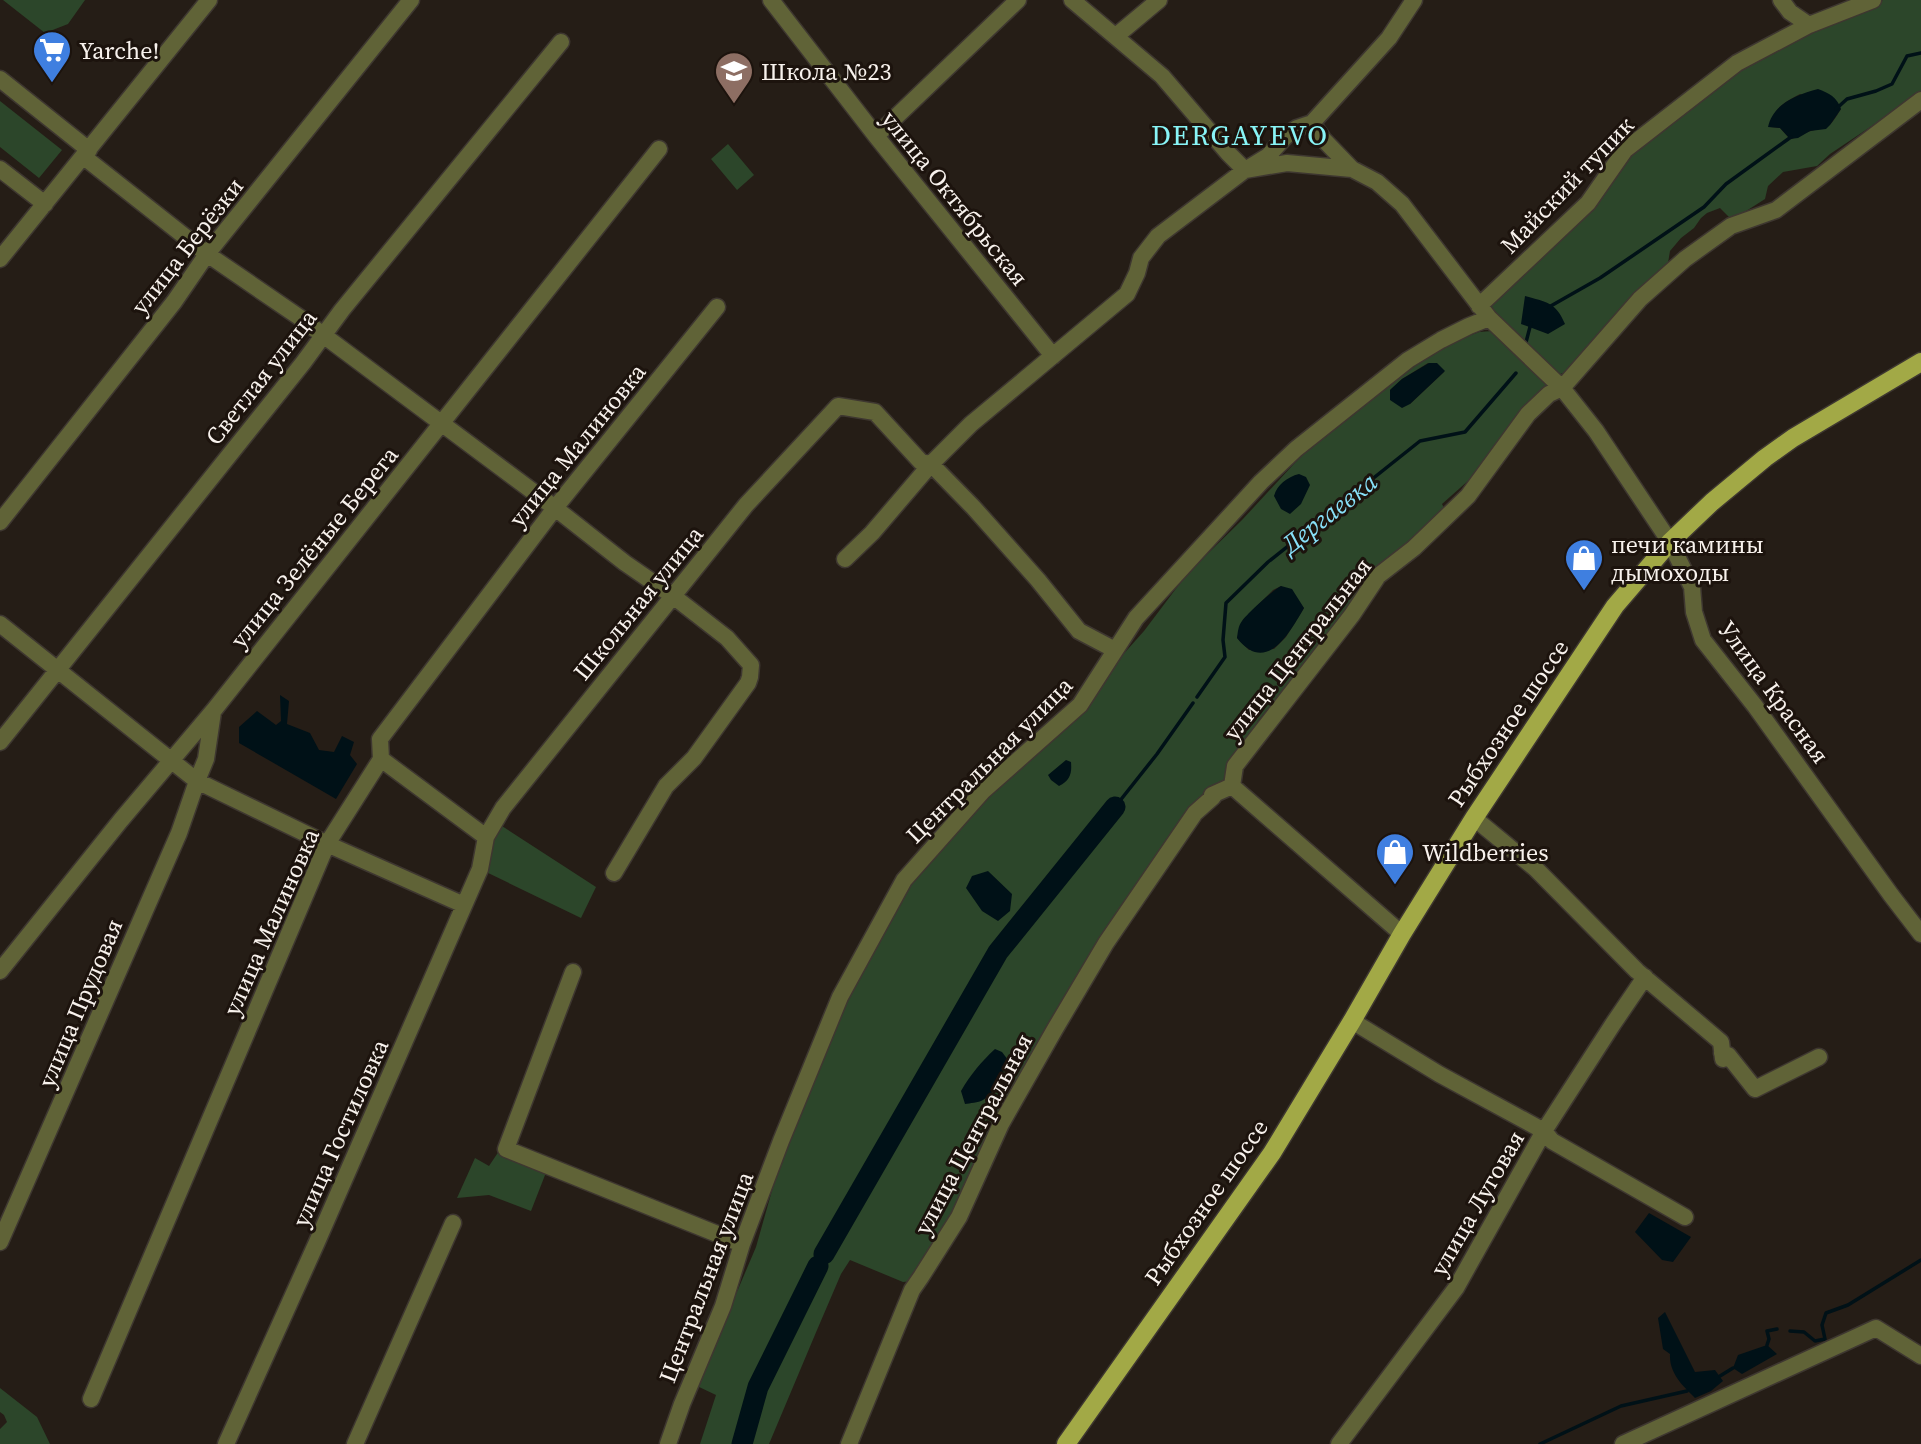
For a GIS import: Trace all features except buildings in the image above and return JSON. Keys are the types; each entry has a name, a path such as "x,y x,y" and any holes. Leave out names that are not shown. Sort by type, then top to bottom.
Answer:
{"main road":[{"name":"Рыбхозное шоссе","path":"1066,1444 1272,1153 1474,818 1615,606 1670,542 1723,493 1793,438 1921,362"}],"street":[{"path":"0,259 209,0"},
{"name":"улица Берёзки","path":"0,522 174,302 207,254 411,0"},
{"name":"улица Октябрьская","path":"771,0 876,136 1053,356"},
{"path":"876,136 1018,0"},
{"path":"1072,0 1162,76 1227,153 1245,170"},
{"path":"1116,36 1159,0"},
{"path":"845,559 971,424 1127,294 1141,258 1158,236 1245,170 1268,156 1286,136 1297,128 1312,123 1389,38 1414,0"},
{"path":"1781,0 1790,12 1809,25"},
{"name":"Майский тупик","path":"1484,312 1588,203 1625,150 1737,63 1809,25 1873,0"},
{"name":"Светлая улица","path":"0,742 561,42"},
{"path":"0,79 207,254 299,317 625,563 673,596 727,638 751,664 748,683 694,758 666,786 614,873"},
{"name":"улица Центральная","path":"849,1444 912,1290 958,1217 1001,1124 1106,943 1195,813 1213,797 1212,795 1232,786 1235,766 1352,615 1378,576 1414,548 1468,496 1528,414 1549,394 1562,388 1640,299 1685,259 1731,226 1776,210 1921,100"},
{"path":"1312,123 1323,139 1352,169"},
{"name":"улица Зелёные Берега","path":"0,971 121,820 214,710 659,149"},
{"path":"1245,170 1287,163 1352,169"},
{"path":"0,169 45,204"},
{"name":"Улица Красная","path":"1352,169 1377,182 1402,204 1484,312 1562,388 1596,432 1670,542 1692,587 1694,612 1703,640 1755,706 1921,934"},
{"name":"улица Малиновка","path":"90,1399 327,844 381,758 380,739 555,508 717,307"},
{"name":"Центральная улица","path":"668,1444 723,1306 742,1244 781,1141 840,997 904,880 983,792 1080,705 1136,618 1261,482 1296,449 1408,360 1460,331 1484,312"},
{"name":"Школьная улица","path":"486,837 503,808 746,505 838,406 875,412 921,462 931,464"},
{"path":"931,464 1011,549 1079,631 1115,650"},
{"path":"0,624 197,781 327,844 464,905"},
{"name":"улица Прудовая","path":"0,1242 179,833 206,759 214,710"},
{"path":"381,758 486,837"},
{"path":"1232,786 1402,934"},
{"path":"1474,818 1536,869 1637,971 1721,1042 1723,1056 1728,1055 1755,1089 1819,1057"},
{"name":"улица Гостиловка","path":"226,1444 480,869 486,837"},
{"path":"573,972 506,1149 742,1244"},
{"name":"улица Луговая","path":"1339,1444 1456,1288 1544,1131 1645,977"},
{"path":"1352,1021 1439,1074 1544,1131 1552,1141 1685,1217"},
{"path":"355,1444 453,1223"},
{"path":"1623,1444 1876,1328 1921,1356"}],"green space":[{"path":"3,0 85,0 68,24 45,33"},
{"path":"1883,0 1921,0 1921,93 1830,154 1817,166 1783,172 1768,186 1765,199 1732,220 1720,208 1707,213 1670,251 1668,263 1660,278 1567,372 1560,374 1508,329 1491,306 1628,152 1742,67","holes":["1800,94 1841,109 1829,125 1790,139 1780,128 1771,127 1776,111"]},
{"path":"0,101 62,150 39,178 0,147"},
{"path":"728,144 754,175 737,190 711,159"},
{"path":"1492,331 1548,385 1487,464 1442,504 1445,510 1303,665 1258,721 1222,786 1203,796 913,1281 903,1282 850,1260 841,1274 769,1444 700,1444 716,1395 697,1386 756,1247 790,1127 819,1057 910,878 953,825 1091,702 1119,659 1187,574 1304,453 1389,383 1442,346 1479,332","holes":["1428,363 1444,372 1410,404 1391,400 1390,390","1281,586 1304,608 1286,637 1274,649 1249,650 1237,638 1243,620 1273,590"]},
{"path":"502,826 596,887 581,918 484,871 489,862 491,844"},
{"path":"499,1151 547,1170 531,1211 489,1195 457,1198 475,1158 489,1166"},
{"path":"0,1388 37,1417 50,1444 0,1444 0,1429 7,1422 0,1412"}],"shaded area":[{"path":"1818,89 1832,96 1841,109 1826,129 1810,131 1790,139 1780,128 1768,127 1780,106"},
{"path":"1525,296 1554,307 1565,324 1548,334 1521,324"},
{"path":"1429,363 1437,363 1445,371 1410,404 1402,408 1390,400 1390,390 1402,379"},
{"path":"1299,474 1306,477 1310,485 1301,504 1290,514 1281,509 1274,496 1283,482"},
{"path":"1281,586 1292,589 1304,608 1276,647 1258,653 1237,638 1238,629 1261,602"},
{"path":"280,695 289,701 287,724 310,733 319,750 334,752 342,736 354,742 350,755 357,764 336,799 239,743 239,727 257,711 276,725 281,721"},
{"path":"1066,760 1071,762 1071,773 1059,786 1048,775"},
{"path":"988,871 1012,894 1010,911 998,921 982,911 966,888 972,876"},
{"path":"995,1049 1002,1052 1008,1060 992,1093 983,1100 965,1104 961,1091 976,1068"},
{"path":"1649,1213 1691,1237 1673,1262 1662,1260 1635,1232"},
{"path":"1665,1312 1695,1372 1715,1370 1723,1381 1711,1391 1695,1398 1674,1373 1670,1354 1663,1349 1658,1318"},
{"path":"1767,1345 1777,1354 1742,1374 1733,1368 1738,1355"}],"waterway":[{"path":"1836,109 1847,99 1892,84 1907,56 1921,53"},
{"path":"1549,307 1600,278 1704,207 1726,184 1791,137"},
{"name":"Дергаевка","path":"1525,346 1531,323"},
{"name":"Дергаевка","path":"1197,697 1225,657 1223,640 1226,603 1268,562 1420,441 1465,432 1516,373"},
{"name":"Дергаевка","path":"1115,807 1193,703"},
{"path":"824,1254 998,952 1115,807"},
{"path":"1790,1331 1804,1332 1815,1341 1825,1339 1822,1325 1826,1313 1848,1305 1921,1260"},
{"path":"742,1444 758,1387 818,1266"},
{"path":"1767,1345 1767,1331 1777,1329"},
{"path":"1720,1376 1733,1368"},
{"path":"1540,1444 1621,1406 1687,1391"}],"place":[{"name":"Yarche!","path":"52,84"},
{"name":"Школа №23","path":"734,105"},
{"name":"печи камины дымоходы","path":"1584,592"},
{"name":"Wildberries","path":"1395,886"}],"district":[{"name":"DERGAYEVO","path":"1240,135"}]}
